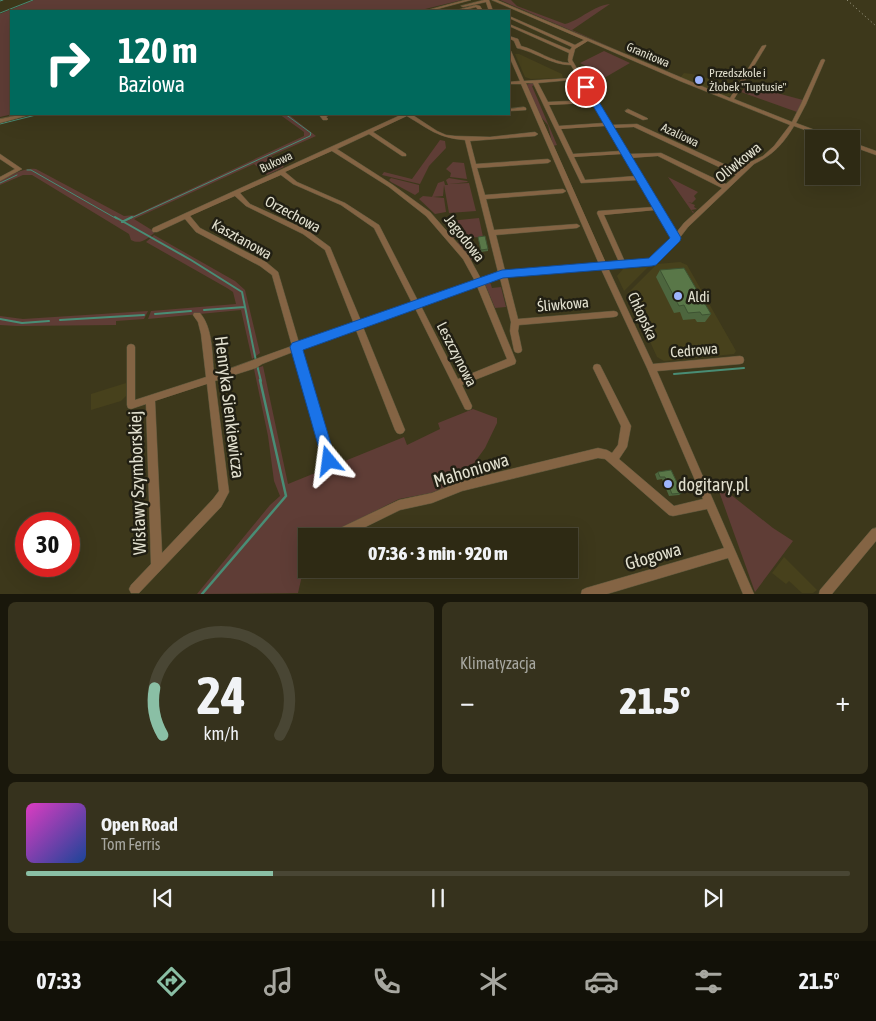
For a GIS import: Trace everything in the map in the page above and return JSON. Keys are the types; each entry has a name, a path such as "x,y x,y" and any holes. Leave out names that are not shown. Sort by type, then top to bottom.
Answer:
{"street":[{"name":"Granitowa","path":"472,3 495,1 731,100 810,130"},
{"path":"434,10 472,3"},
{"path":"447,10 472,3"},
{"path":"458,10 472,3"},
{"path":"510,17 576,47"},
{"path":"511,27 571,52"},
{"path":"510,37 516,40 520,47 528,48 564,65 572,64"},
{"path":"587,40 571,52 572,64 676,238"},
{"path":"731,100 764,46"},
{"name":"Chłopska","path":"510,53 603,266 651,368 749,594"},
{"name":"Oliwkowa","path":"603,266 652,262 726,186 752,163 765,158 793,124 802,109 823,60"},
{"path":"510,83 570,79"},
{"path":"535,81 584,182 641,178"},
{"path":"584,84 600,91"},
{"path":"546,104 594,101"},
{"path":"510,110 524,109"},
{"path":"628,111 647,118 635,125"},
{"path":"0,121 26,115"},
{"name":"Bukowa","path":"155,230 406,115"},
{"path":"410,115 441,134 467,139 535,134"},
{"name":"Azaliowa","path":"558,128 635,125 740,174"},
{"path":"368,131 404,156"},
{"path":"467,139 515,322 514,330 518,350"},
{"path":"860,147 876,153"},
{"name":"Jagodowa","path":"332,148 391,186 428,214 466,257 479,281 512,361 457,383"},
{"path":"571,156 659,154 726,186"},
{"path":"0,156 20,169 0,178"},
{"path":"474,166 548,161"},
{"name":"Leszczynowa","path":"281,172 295,183 343,204 377,227 468,406"},
{"path":"483,197 562,191"},
{"name":"Orzechowa","path":"236,193 248,205 305,232 328,250 400,430"},
{"path":"623,264 600,213 654,208"},
{"name":"Kasztanowa","path":"186,216 198,230 263,264 275,274 329,461"},
{"path":"491,233 577,226"},
{"path":"131,347 132,404 211,379 416,303 502,274 603,266"},
{"name":"Śliwkowa","path":"515,322 614,314"},
{"name":"Henryka Sienkiewicza","path":"134,590 217,503 224,492 205,334 202,321 197,315"},
{"name":"Cedrowa","path":"651,368 740,360"},
{"path":"597,368 626,426 622,447 613,460"},
{"name":"Wisławy Szymborskiej","path":"150,398 157,566"},
{"name":"Mahoniowa","path":"352,528 399,505 432,498 462,486 598,453 607,455 667,507 673,510 709,503"},
{"path":"824,594 876,533"},
{"name":"Głogowa","path":"586,594 730,552"}],"shaded area":[{"path":"34,0 462,0 421,10 10,10 10,115 0,117 0,14"},
{"path":"500,0 511,0 517,6 565,24 598,7 610,4 572,30 624,53"},
{"path":"604,51 630,63 599,81 581,73 590,68 580,63"},
{"path":"515,54 519,54 562,74 563,78 531,79 525,77"},
{"path":"684,73 736,86 730,96 726,96 680,78"},
{"path":"533,82 535,85 532,86 557,145 553,146 548,125 540,116 526,85"},
{"path":"747,85 803,100 797,112 741,92"},
{"path":"280,115 289,115 316,136 271,156 284,167 267,175 254,164 134,219 155,232 141,242 131,240 129,234 32,175 23,175 0,185 0,180 22,171 36,169 124,216 135,215 304,136 304,132"},
{"path":"440,140 445,141 446,148 429,166 420,184 382,175 384,172 412,179"},
{"path":"453,162 464,163 467,179 450,177 451,173 446,169"},
{"path":"668,177 698,192 694,196 696,199 692,203 688,202 695,205 694,207 697,209 691,210 693,213"},
{"path":"391,178 419,185 419,192 415,195 391,182 389,180"},
{"path":"449,178 468,182 449,184 469,183 476,211 449,213 444,185 443,196 432,197 438,183 444,181 445,185 448,185 446,180"},
{"path":"423,196 444,198 446,212 435,214 419,199"},
{"path":"479,218 483,237 452,238 449,221"},
{"path":"154,235 235,281 245,290 260,353 252,359 241,310 148,319 151,311 236,304 233,292 146,242"},
{"path":"471,239 482,256 471,260 457,243"},
{"path":"680,262 687,265 736,351 734,354 664,361 657,357 628,293 657,264"},
{"path":"648,267 624,291 617,276 623,269"},
{"path":"490,282 492,288 501,287 506,307 495,308 485,284"},
{"path":"148,311 144,319 116,321 116,325 0,325 0,316 23,319"},
{"path":"263,366 288,484 404,437 407,445 440,429 438,423 473,409 497,418 497,423 485,448 461,481 431,493 399,499 342,528 298,528 298,578 301,578 298,593 197,594 270,505 280,496 274,481 268,436 254,369"},
{"path":"126,383 126,396 121,401 91,410 91,394"},
{"path":"716,483 773,528 793,541 755,592"},
{"path":"784,557 817,590 813,593 802,593 789,581 786,584 772,573"}],"building":[{"path":"485,236 488,249 481,250 478,237"},
{"path":"684,268 711,314 702,315 700,312 688,313 684,305 679,306 660,270"},
{"path":"671,470 682,493 672,494 665,477 660,477 658,472"}],"waterway":[{"path":"0,13 33,0"},
{"path":"0,124 36,115"},
{"path":"129,219 310,136 311,133 286,115"},
{"path":"27,170 31,170 117,219"},
{"path":"0,183 17,175"},
{"path":"115,217 123,222"},
{"path":"123,222 132,217"},
{"path":"123,222 191,260 242,292 256,361"},
{"path":"204,310 245,307"},
{"path":"155,314 191,311"},
{"path":"60,320 144,315"},
{"path":"0,319 22,323 49,321"},
{"path":"257,365 261,381"},
{"path":"674,374 744,368"},
{"path":"202,594 286,496 260,380"}],"railway":[{"path":"847,0 876,26"}],"place":[{"name":"Przedszkole i Żłobek \"Tuptusie\"","path":"699,80"},
{"name":"Aldi","path":"678,296"},
{"name":"dogitary.pl","path":"668,484"}],"route":[{"path":"329,461 296,347 502,274 652,262 676,238 586,87"}]}
